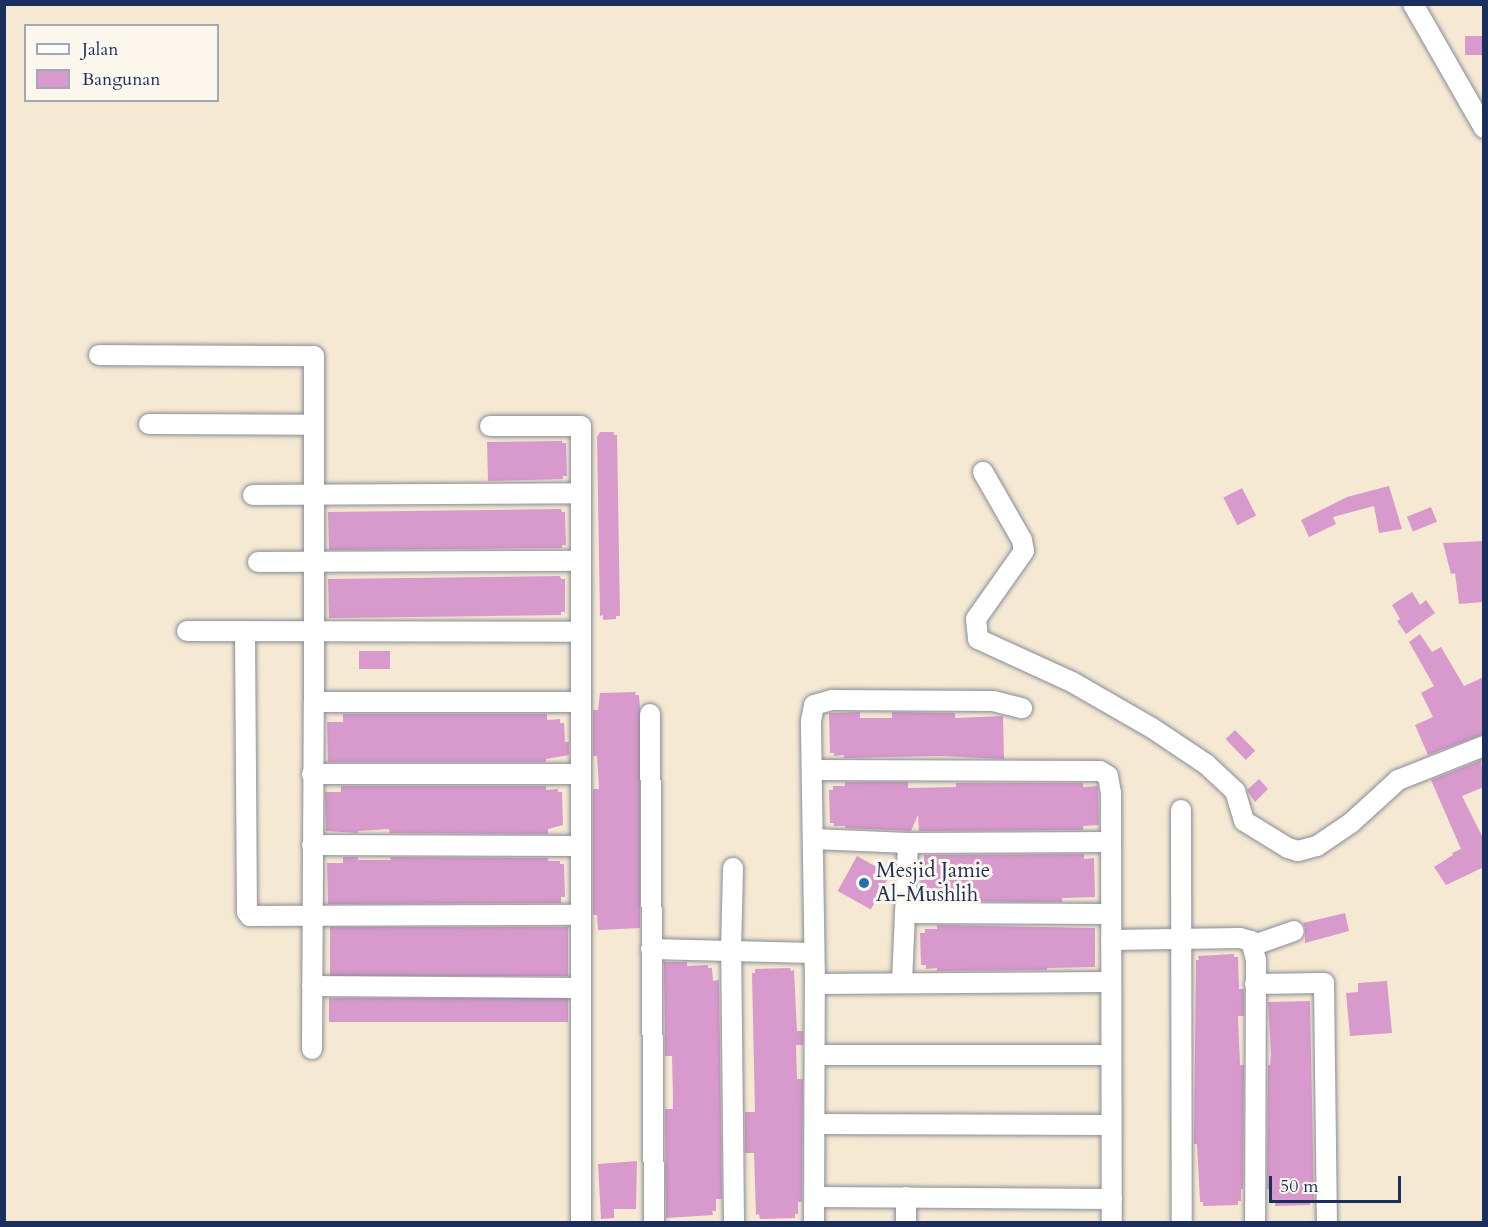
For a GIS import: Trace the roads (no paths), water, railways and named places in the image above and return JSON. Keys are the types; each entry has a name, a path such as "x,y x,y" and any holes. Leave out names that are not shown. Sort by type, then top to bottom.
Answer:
{"street":[{"path":"1413,4 1484,128"},
{"path":"99,355 314,356 312,1049"},
{"path":"148,424 314,425"},
{"path":"490,426 581,426 581,1222"},
{"path":"983,472 1022,540 1024,551 976,619 978,639 1072,682 1152,728 1188,752 1235,791 1241,818 1288,848 1298,851 1317,846 1351,823 1398,780 1484,746"},
{"path":"253,495 581,493"},
{"path":"258,562 581,561"},
{"path":"187,631 581,632"},
{"path":"245,632 247,912 254,917 581,915"},
{"path":"814,1222 815,984 812,712 814,705 822,701 993,701 1022,708"},
{"path":"314,702 581,702"},
{"path":"650,714 654,1222"},
{"path":"813,770 1100,771 1108,776 1110,783 1112,1222"},
{"path":"312,774 581,774"},
{"path":"1181,810 1182,1222"},
{"path":"814,839 908,843 1110,842"},
{"path":"902,982 908,843"},
{"path":"312,845 581,846"},
{"path":"734,868 731,951 734,1222"},
{"path":"906,913 1110,914"},
{"path":"1111,940 1240,938 1251,941 1254,945 1294,932"},
{"path":"1251,941 1256,960 1255,1222"},
{"path":"651,949 813,953"},
{"path":"815,984 1111,981"},
{"path":"1256,984 1324,983 1328,1222"},
{"path":"312,986 581,988"},
{"path":"815,1055 1111,1055"},
{"path":"815,1124 1111,1125"},
{"path":"815,1197 1112,1199"},
{"path":"906,1197 906,1222"}],"place":[{"name":"Mesjid Jamie Al-Mushlih","path":"864,883"}]}
